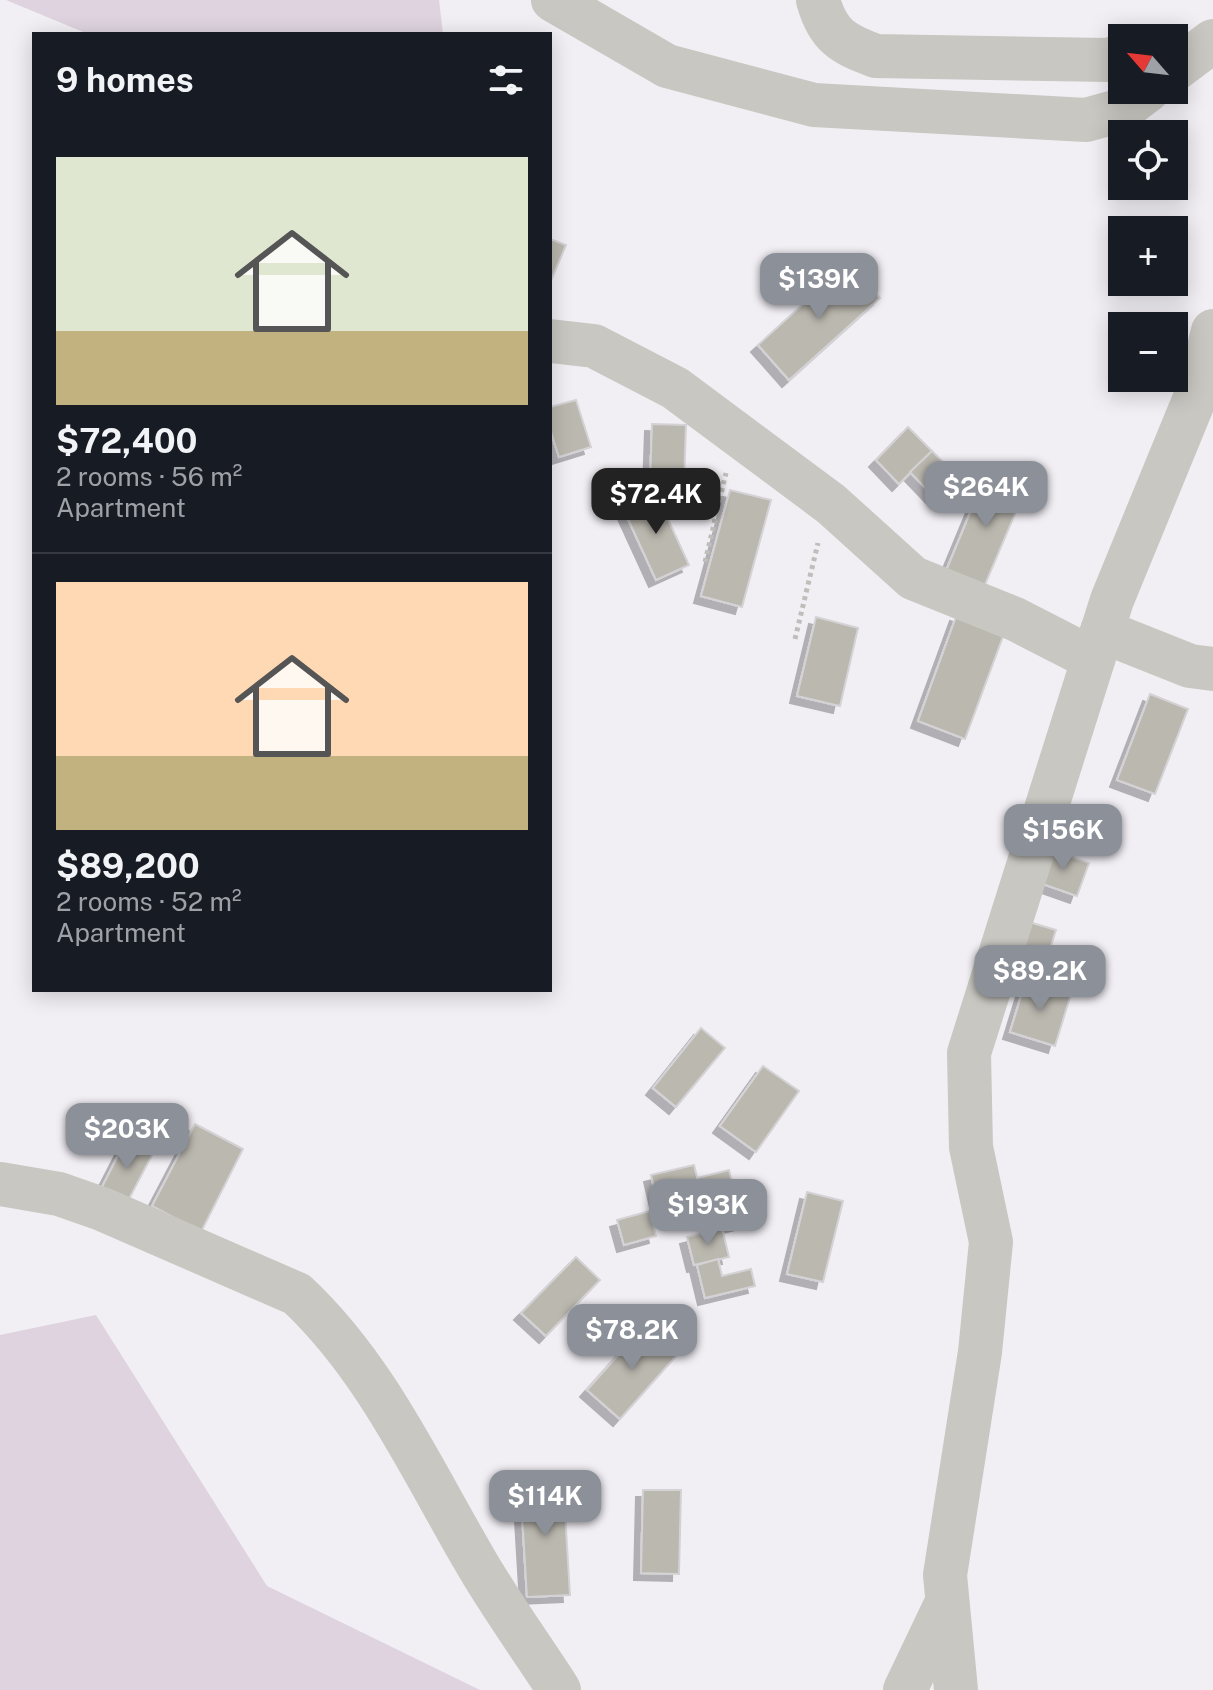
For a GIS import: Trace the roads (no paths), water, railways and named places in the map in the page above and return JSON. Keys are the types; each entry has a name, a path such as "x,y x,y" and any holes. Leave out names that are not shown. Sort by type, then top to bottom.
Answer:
{"street":[{"path":"553,0 667,66 814,105 1086,120 1122,110 1130,104"},
{"path":"818,0 824,22 846,45 876,56 1108,60"},
{"path":"1188,39 1213,33"},
{"path":"1188,60 1213,41"},
{"path":"956,1690 945,1575 980,1352 991,1242 971,1147 969,1053 1112,600 1199,388 1213,331"},
{"path":"552,341 594,346 675,388 831,504 913,578 1015,619 1098,645 1213,669"},
{"path":"0,1184 59,1194 102,1209 297,1294 345,1348 397,1420 474,1560 559,1690"},
{"path":"905,1690 948,1599"}]}
